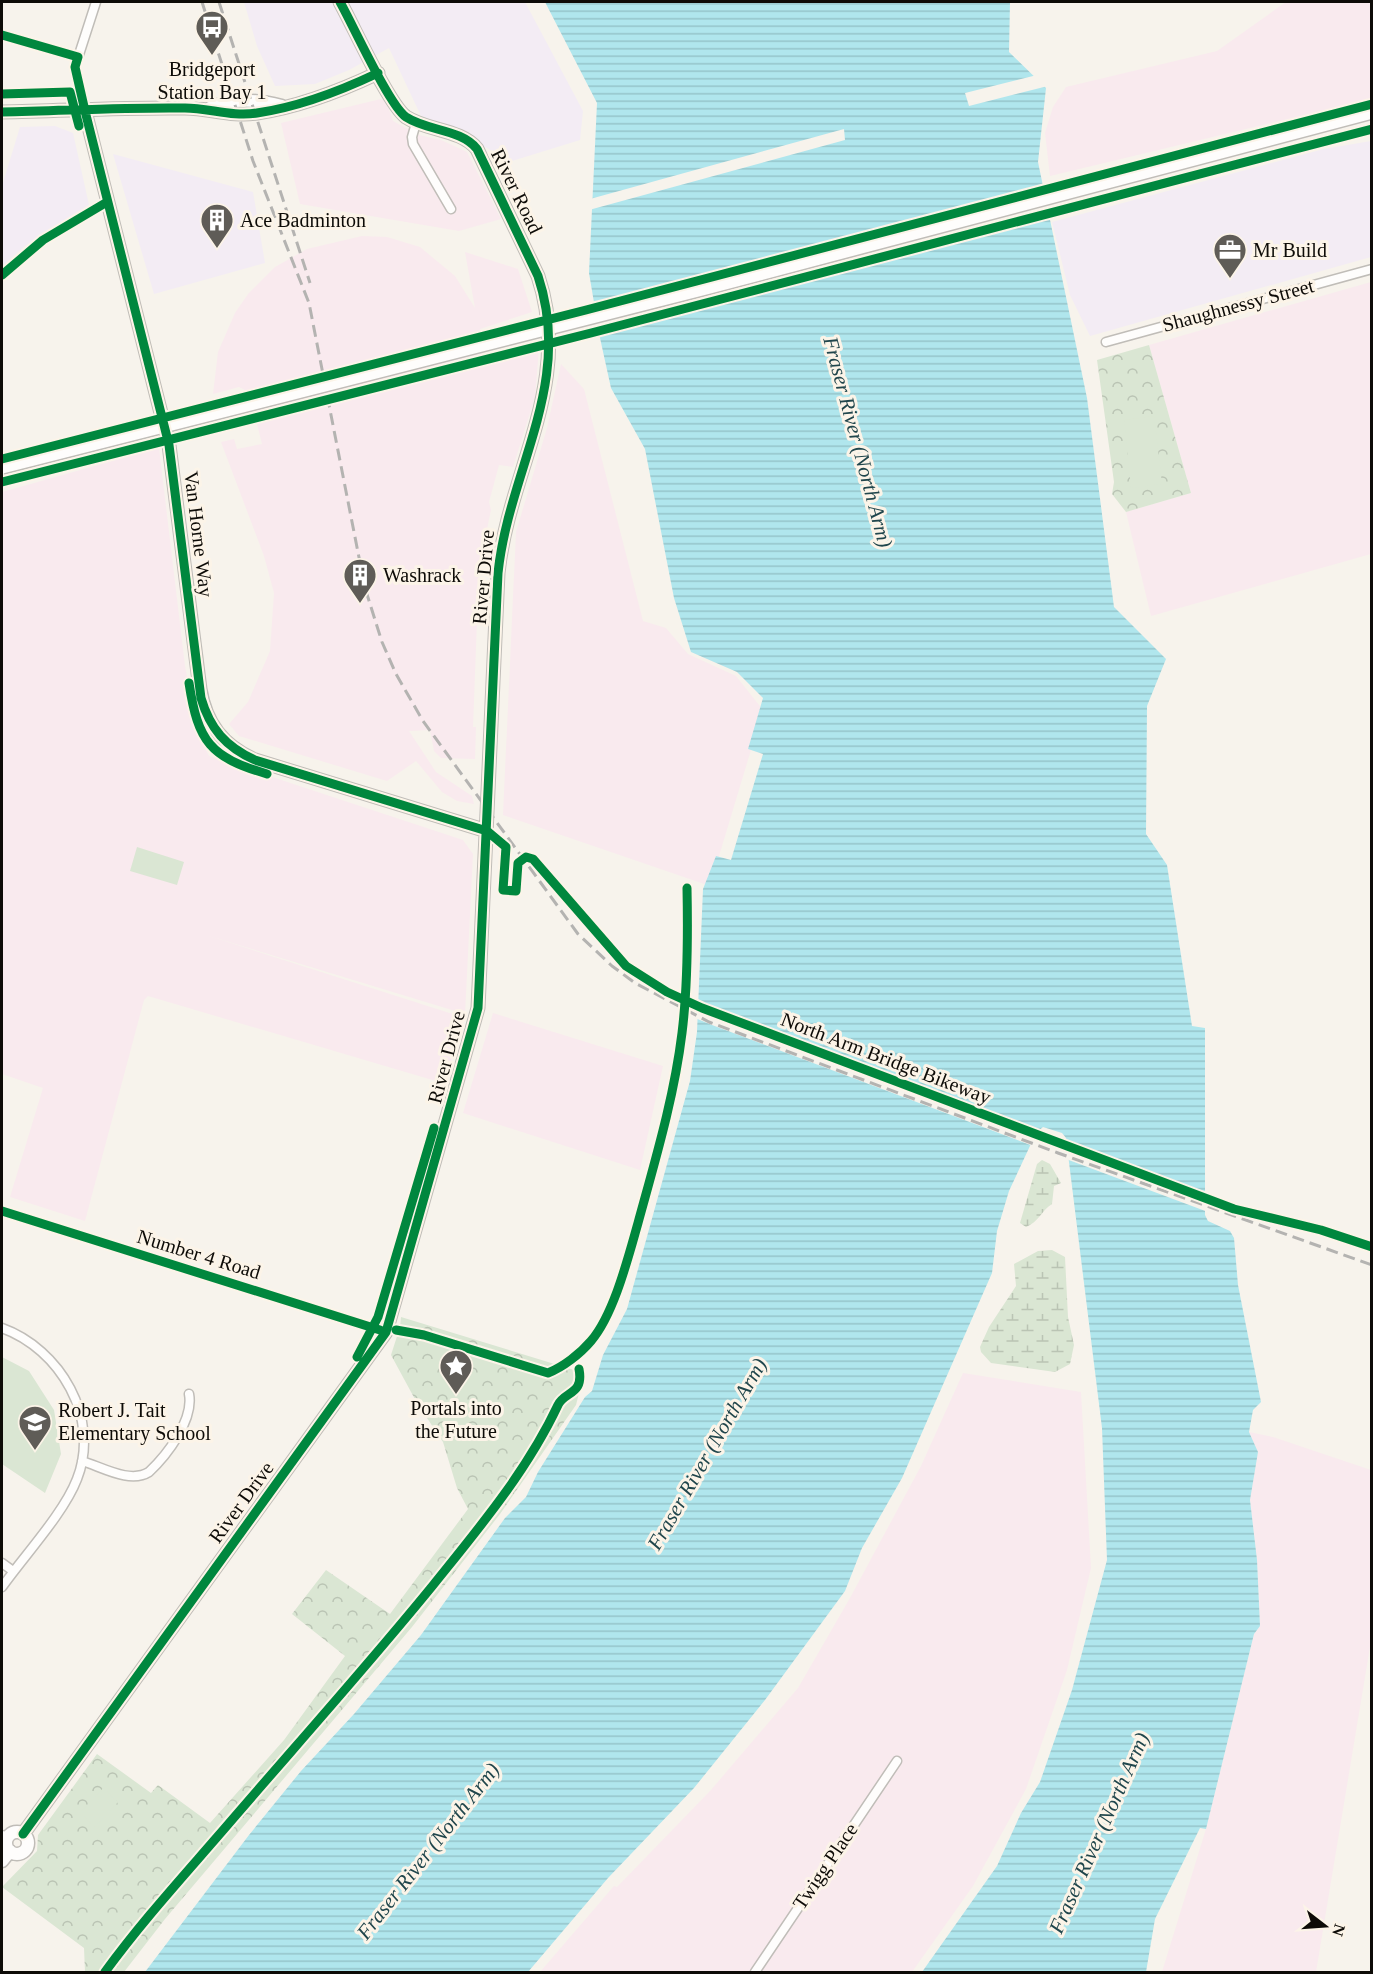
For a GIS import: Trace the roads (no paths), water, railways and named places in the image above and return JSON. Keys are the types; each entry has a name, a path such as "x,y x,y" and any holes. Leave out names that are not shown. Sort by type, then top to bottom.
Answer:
{"highway":[{"path":"2,466 702,288 1371,111"},
{"path":"2,476 693,300 1371,121"}],"street":[{"path":"2,35 78,57 96,2"},
{"name":"River Road","path":"340,2 398,109 416,123 468,140 480,153 538,276 544,298 548,350"},
{"name":"Van Horne Way","path":"78,57 75,67 85,111 169,445 201,698 212,725 227,745 255,760 487,831"},
{"path":"2,112 210,108 229,114 246,114 323,96 378,73"},
{"path":"416,123 412,137 413,144 451,209"},
{"name":"Shaughnessy Street","path":"1106,342 1371,269"},
{"name":"River Drive","path":"23,1834 386,1332 474,1028 480,987 501,549 512,497 542,407 548,350"},
{"name":"Number 4 Road","path":"2,1211 386,1332"},
{"path":"2,1326 45,1353 62,1372 72,1390 83,1429 82,1461 69,1496 2,1587"},
{"path":"82,1461 131,1477 141,1477 149,1472 187,1418 191,1404 189,1394"},
{"path":"2,1563 13,1571"},
{"name":"Twigg Place","path":"755,1972 897,1761"},
{"path":"16,1832 23,1834 27,1844 24,1851 17,1854 10,1851 4,1836 16,1832"},
{"path":"2,1862 10,1851"}],"water":[{"name":"Fraser River (North Arm)","path":"545,2 1010,2 1009,52 1046,88 1038,162 1087,398 1114,607 1166,659 1147,706 1146,834 1167,865 1192,1026 1205,1028 1205,1215 1208,1221 1230,1231 1234,1238 1238,1285 1261,1402 1253,1410 1249,1432 1258,1452 1250,1500 1257,1560 1260,1626 1254,1634 1206,1829 1200,1828 1155,1919 1146,1972 922,1972 997,1866 1021,1813 1040,1782 1072,1690 1107,1560 1102,1428 1066,1138 1062,1133 1043,1127 1036,1133 1009,1191 997,1231 992,1273 902,1478 862,1548 845,1591 765,1700 694,1788 608,1878 528,1972 145,1972 249,1835 301,1771 354,1714 421,1635 505,1518 526,1497 538,1472 585,1397 592,1391 603,1355 627,1309 690,1081 697,1032 703,889 716,856 731,860 763,754 748,749 763,698 737,672 691,652 674,598 645,449 611,388 589,273 597,103"}],"railway":[{"path":"202,2 253,161 309,303 365,588 382,642 396,674 423,721 578,934 612,966 635,983 709,1022 1058,1153 1372,1265"},
{"path":"219,2 310,283"}],"place":[{"name":"Bridgeport Station Bay 1","path":"212,56"},
{"name":"Ace Badminton","path":"217,249"},
{"name":"Mr Build","path":"1230,279"},
{"name":"Washrack","path":"360,604"},
{"name":"Portals into the Future","path":"456,1395"},
{"name":"Robert J. Tait Elementary School","path":"35,1451"}]}
